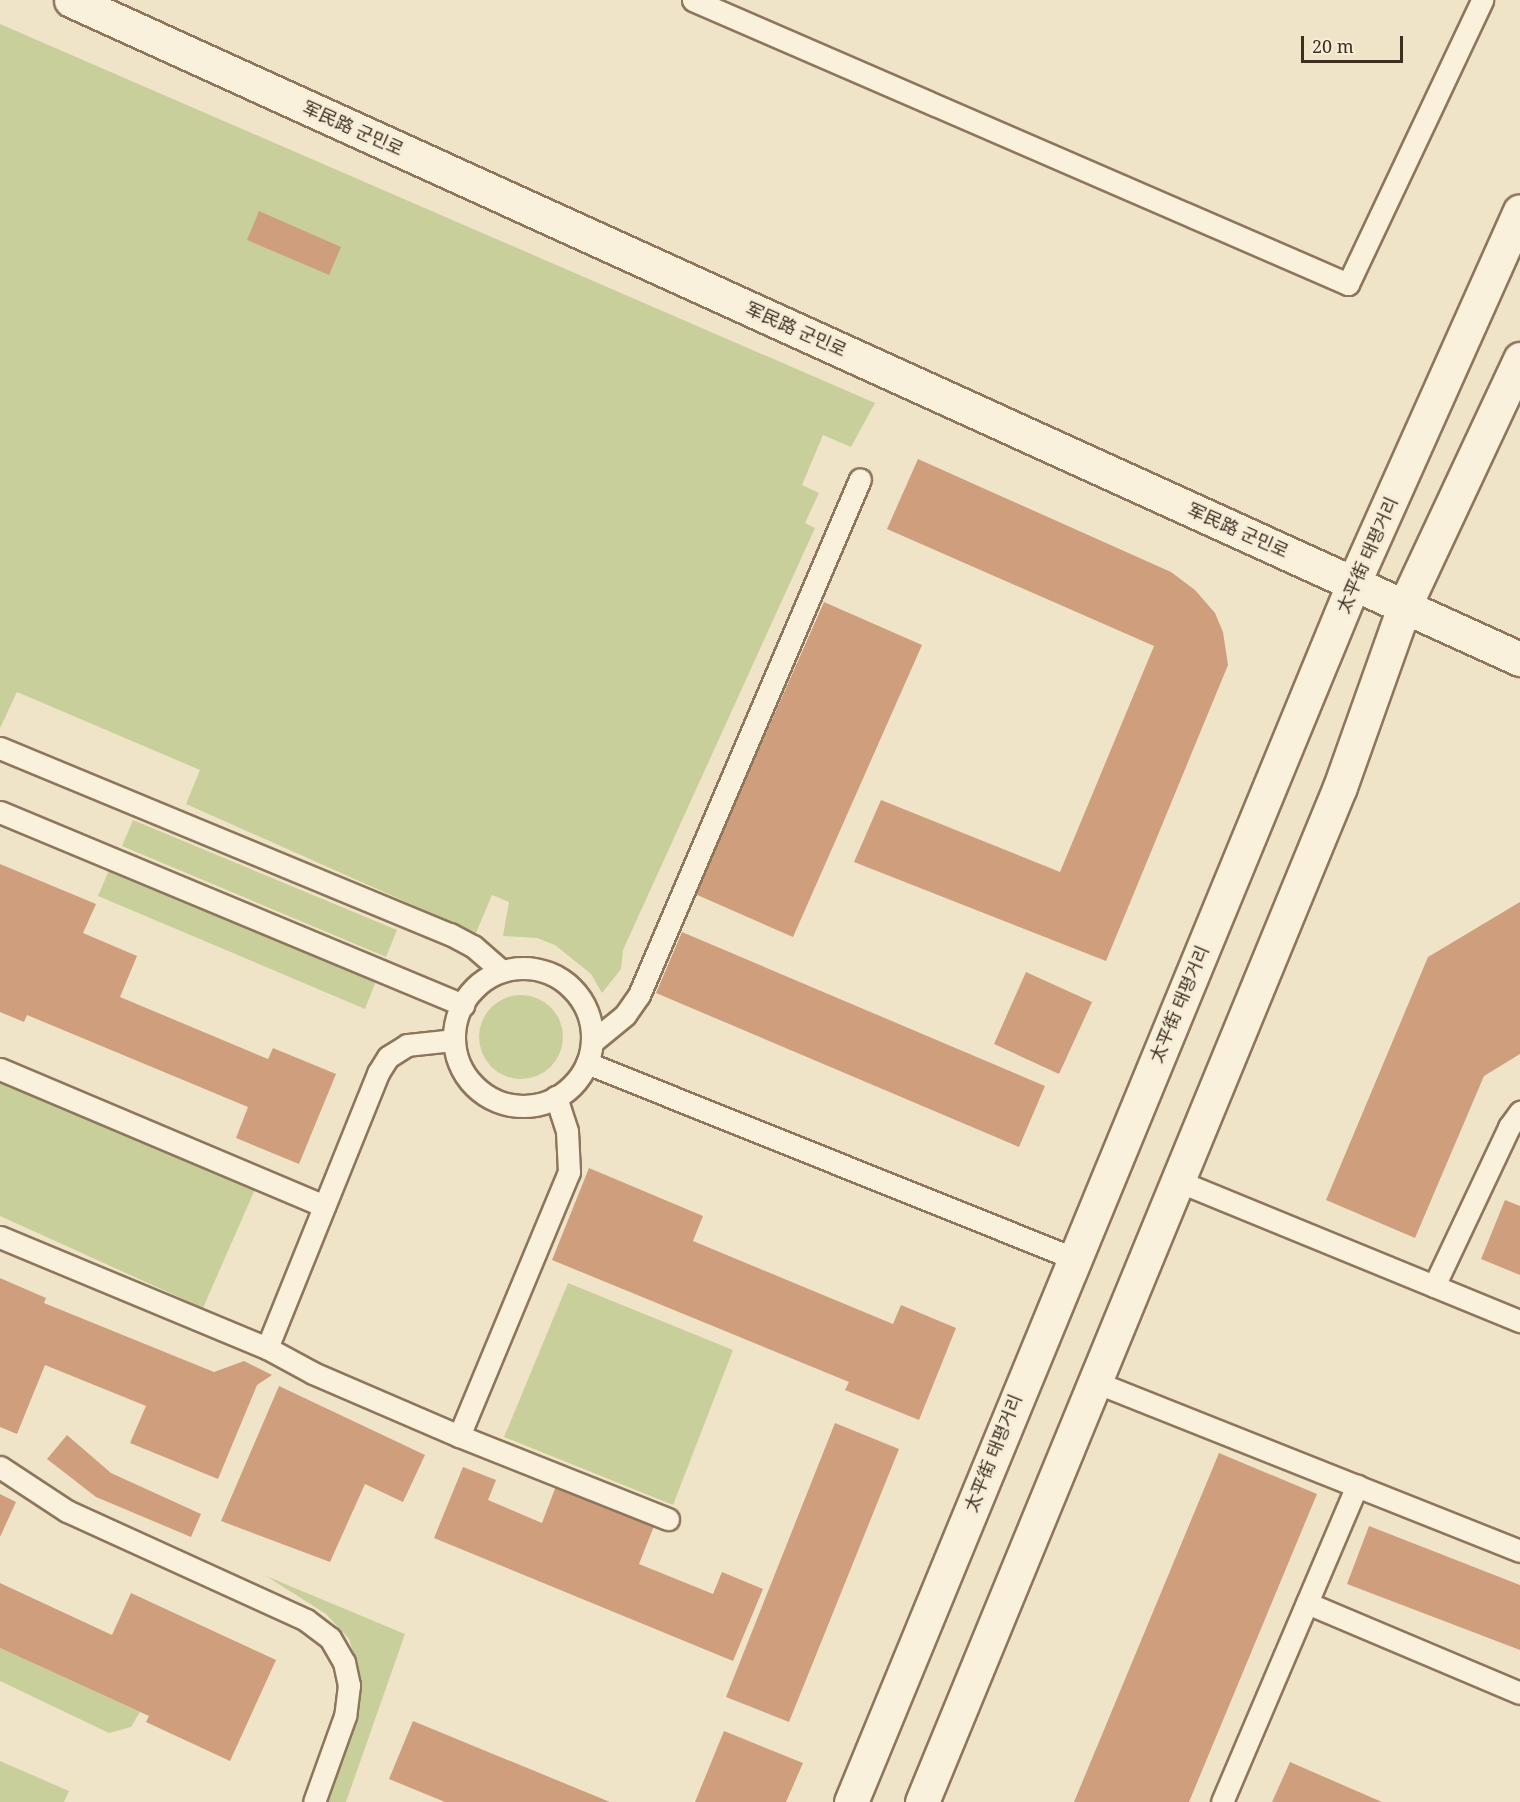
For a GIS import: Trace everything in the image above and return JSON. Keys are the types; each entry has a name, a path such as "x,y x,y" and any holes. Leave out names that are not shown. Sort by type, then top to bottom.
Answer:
{"main road":[{"name":"军民路 군민로","path":"71,0 1520,659"},
{"name":"太平街 태평거리","path":"851,1802 1073,1258 1354,582 1520,211"},
{"path":"922,1802 1340,787 1404,607 1520,359"}],"lane":[{"path":"693,0 1348,284 1482,0"},
{"path":"592,1042 625,1015 639,995 860,479"},
{"path":"0,748 450,934 473,946 502,971"},
{"path":"0,812 463,1005"},
{"path":"525,968 546,972 566,983 581,999 590,1020 592,1042 587,1063 574,1083 556,1097 534,1105 511,1105 489,1097 471,1082 459,1062 454,1040 456,1017 482,981 502,971 525,968"},
{"path":"267,1348 378,1073 388,1057 407,1045 429,1040 454,1040"},
{"path":"587,1063 1073,1258"},
{"path":"0,1069 324,1206"},
{"path":"459,1436 569,1172 567,1131 556,1097"},
{"path":"1434,1286 1509,1127 1520,1112"},
{"path":"1178,1180 1520,1321"},
{"path":"0,1237 267,1348 313,1373 459,1436 668,1520"},
{"path":"1095,1382 1520,1551"},
{"path":"0,1467 67,1511 306,1620 330,1638 344,1662 349,1685 345,1716 314,1802"},
{"path":"1222,1802 1357,1486"},
{"path":"1307,1603 1520,1693"}],"green space":[{"path":"0,24 875,403 851,447 823,435 802,485 819,493 805,523 815,528 623,950 621,969 602,993 591,974 555,945 537,938 503,936 509,902 492,895 476,933 186,804 200,770 17,692 0,728"},
{"path":"133,820 397,930 386,957 122,846"},
{"path":"112,863 378,976 365,1009 98,896"},
{"path":"521,995 537,998 551,1007 560,1021 563,1037 560,1053 551,1067 537,1076 521,1079 505,1076 491,1067 482,1053 479,1037 482,1021 491,1007 505,998"},
{"path":"0,1077 256,1187 203,1308 0,1216"},
{"path":"568,1283 733,1350 673,1505 504,1437"},
{"path":"266,1576 405,1634 346,1802 326,1802 355,1725 360,1698 358,1668 349,1639 326,1614"},
{"path":"0,1648 140,1712 131,1727 109,1733 0,1681"},
{"path":"0,1761 69,1791 64,1802 0,1802"}],"building":[{"path":"259,211 341,247 329,275 247,240"},
{"path":"918,459 1171,572 1195,590 1215,613 1223,632 1228,665 1106,961 854,862 881,800 1060,872 1154,646 887,529"},
{"path":"824,602 922,645 793,937 695,894"},
{"path":"0,864 96,904 83,933 137,956 120,997 268,1059 273,1048 336,1074 299,1164 236,1138 248,1107 27,1015 24,1022 0,1012"},
{"path":"1520,902 1520,1054 1484,1076 1415,1238 1326,1200 1428,957"},
{"path":"682,932 1045,1086 1019,1147 656,993"},
{"path":"1026,972 1092,1002 1059,1074 994,1044"},
{"path":"589,1168 703,1216 693,1241 893,1324 901,1305 956,1328 919,1420 845,1390 849,1382 552,1260"},
{"path":"1505,1200 1520,1206 1520,1275 1481,1259"},
{"path":"0,1278 46,1298 44,1303 214,1372 244,1361 272,1375 257,1385 218,1479 130,1443 146,1406 45,1365 17,1434 0,1427"},
{"path":"279,1386 425,1455 403,1502 365,1484 330,1562 221,1521"},
{"path":"835,1423 899,1449 789,1722 726,1697"},
{"path":"67,1435 111,1473 201,1514 191,1537 96,1497 47,1459"},
{"path":"1219,1453 1317,1494 1189,1802 1074,1802"},
{"path":"463,1467 496,1480 488,1500 542,1523 556,1486 654,1526 639,1564 713,1594 722,1572 763,1589 733,1661 434,1538"},
{"path":"0,1494 16,1502 0,1537"},
{"path":"1369,1526 1520,1585 1520,1650 1347,1584"},
{"path":"0,1583 112,1635 131,1593 276,1660 230,1761 146,1722 149,1716 0,1648"},
{"path":"413,1721 610,1802 445,1802 389,1779"},
{"path":"724,1731 803,1763 786,1802 695,1802"},
{"path":"1290,1762 1382,1802 1272,1802"}]}
